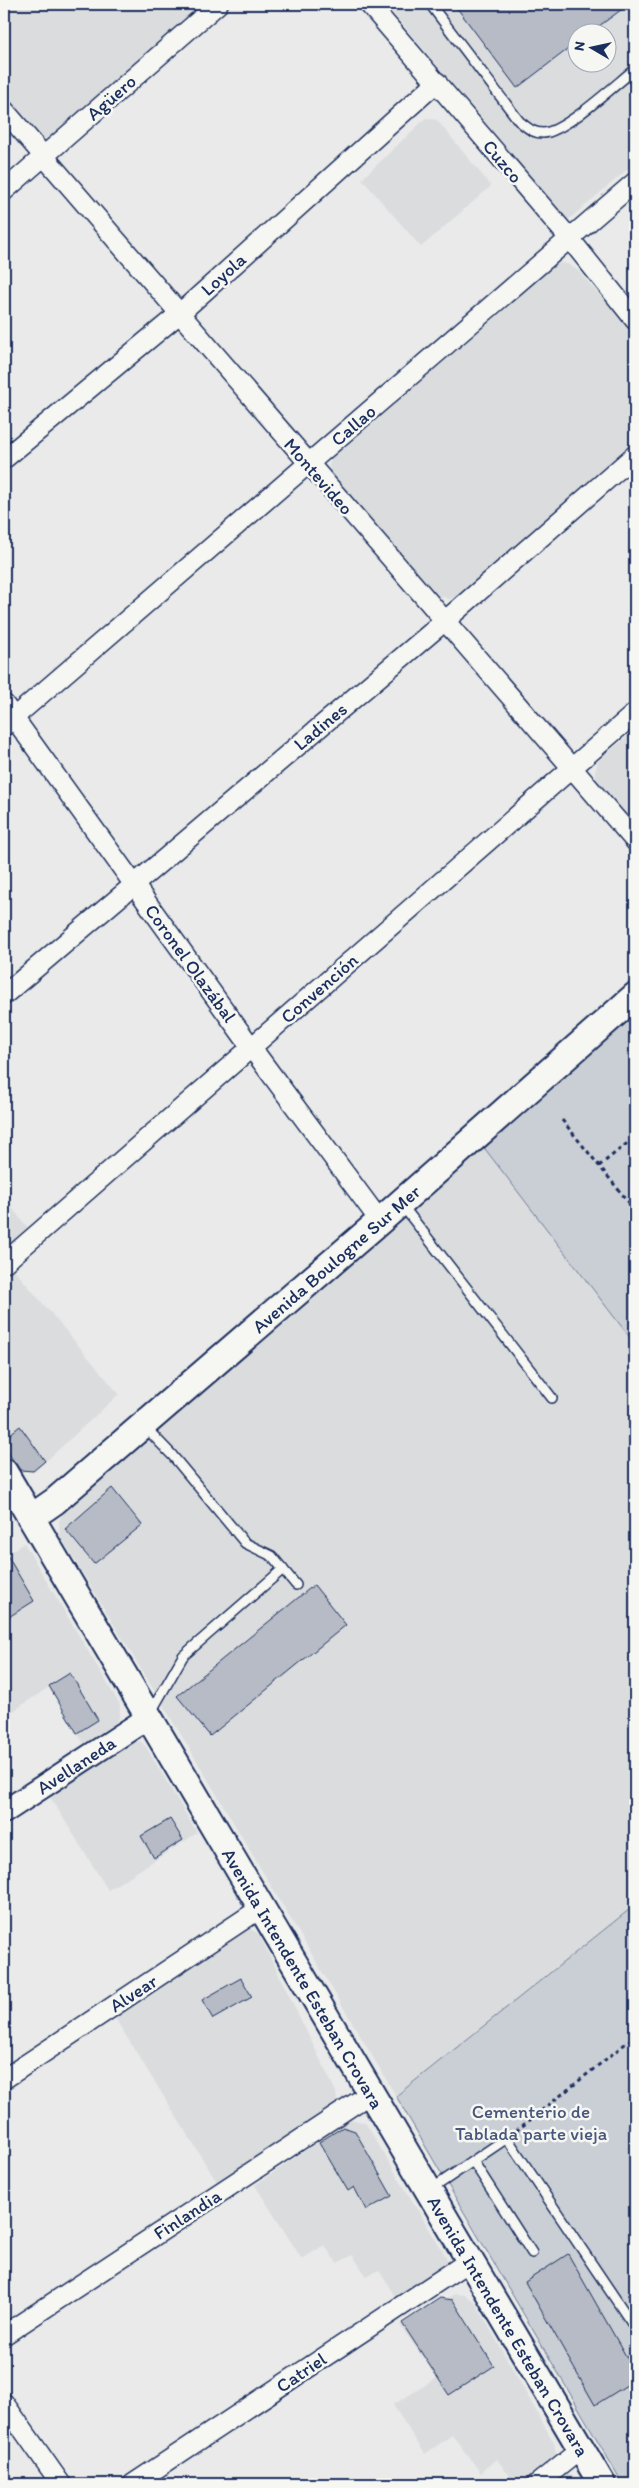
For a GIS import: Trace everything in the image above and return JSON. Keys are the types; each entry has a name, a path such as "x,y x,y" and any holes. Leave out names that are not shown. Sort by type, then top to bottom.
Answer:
{"main road":[{"name":"Avenida Boulogne Sur Mer","path":"32,1517 55,1501 142,1424 380,1221 635,996"},
{"name":"Avenida Intendente Esteban Crovara","path":"7,1486 32,1517 602,2484"}],"street":[{"name":"Agüero","path":"4,190 218,4"},
{"name":"Cuzco","path":"369,4 570,239 635,320"},
{"name":"Loyola","path":"4,459 178,314 437,82"},
{"name":"Montevideo","path":"4,110 178,314 446,620 635,840"},
{"name":"Callao","path":"7,716 308,463 635,182"},
{"name":"Ladines","path":"4,995 446,620 635,455"},
{"name":"Convención","path":"4,1264 635,713"},
{"name":"Coronel Olazábal","path":"7,716 134,883 251,1047 380,1221"},
{"name":"Avellaneda","path":"4,1812 149,1717"},
{"name":"Alvear","path":"4,2078 261,1908"},
{"name":"Finlandia","path":"4,2334 370,2093"},
{"name":"Catriel","path":"133,2484 469,2261"},
{"path":"4,2403 61,2484"},
{"path":"537,2484 581,2449"}],"lane":[{"path":"430,4 519,121 530,131 544,133 563,126 635,69"},
{"path":"400,1203 552,1398"},
{"path":"142,1424 172,1455 245,1543 272,1556 296,1585"},
{"path":"149,1717 183,1656 283,1569"},
{"path":"429,2191 507,2138 635,2328"},
{"path":"473,2161 532,2253"}],"path":[{"path":"562,1120 635,1210"},
{"path":"599,1166 635,1137"},
{"path":"507,2138 635,2036"}],"shaded area":[{"path":"4,4 208,4 53,138 46,141 40,139 4,94"},
{"path":"385,4 635,4 635,163 568,220"},
{"path":"426,118 437,120 491,186 421,247 362,179"},
{"path":"562,263 570,265 577,270 635,334 635,442 460,595 449,599 437,595 331,476 329,465 333,456 554,265"},
{"path":"635,730 635,826 598,783 595,772 598,761"},
{"path":"482,1145 635,1344 635,1905 396,2096 191,1751 60,1536 59,1521 64,1511 176,1411"},
{"path":"4,1198 28,1228 4,1249"},
{"path":"12,1267 119,1394 34,1472 17,1468 4,1447 4,1274"},
{"path":"24,1543 120,1705 120,1714 117,1722 84,1744 49,1687 4,1717 4,1556"},
{"path":"133,1740 141,1742 146,1747 197,1833 108,1890 49,1795"},
{"path":"244,1929 250,1929 259,1934 336,2092 337,2101 333,2109 217,2182 115,2018"},
{"path":"350,2120 365,2122 447,2259 448,2266 400,2305 379,2270 366,2276 353,2255 337,2263 324,2245 302,2259 255,2185"},
{"path":"455,2294 465,2295 475,2302 554,2443 556,2455 551,2465 526,2484 515,2484 497,2459 481,2473 452,2435 425,2454 393,2405 437,2378 400,2325"},
{"path":"560,2474 570,2475 578,2479 581,2484 547,2484"}],"green space":[{"path":"635,1013 635,1344 482,1145"},
{"name":"Cementerio de Tablada parte vieja","path":"635,1905 635,2484 623,2484 396,2096"}],"building":[{"path":"454,4 629,4 605,22 566,22 566,51 517,88"},
{"path":"20,1426 45,1461 33,1471 20,1470 4,1447 4,1439"},
{"path":"112,1488 142,1525 94,1564 65,1529"},
{"path":"4,1550 34,1601 4,1620"},
{"path":"314,1585 346,1625 210,1736 177,1696"},
{"path":"70,1673 98,1720 77,1733 49,1686"},
{"path":"170,1819 183,1840 154,1858 141,1836"},
{"path":"241,1978 252,1997 213,2019 202,2000"},
{"path":"343,2127 355,2131 392,2196 366,2210 354,2187 348,2191 319,2142"},
{"path":"568,2254 635,2372 635,2380 595,2405 525,2282"},
{"path":"440,2298 453,2300 494,2366 449,2395 402,2323"}]}
